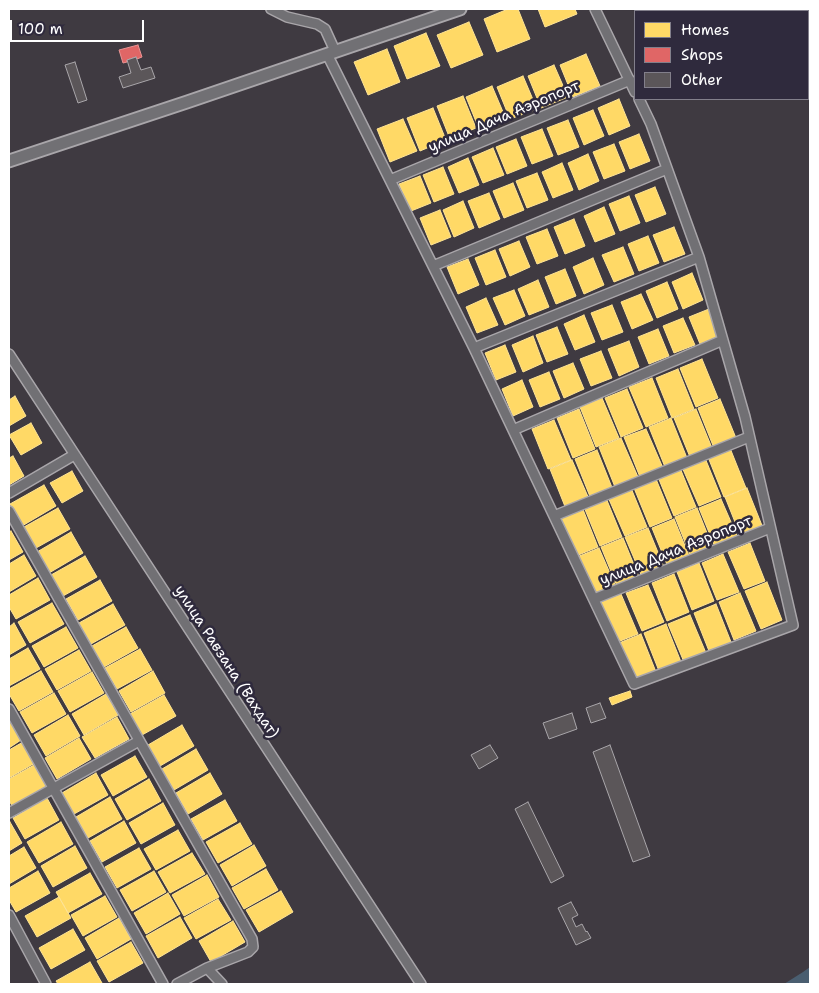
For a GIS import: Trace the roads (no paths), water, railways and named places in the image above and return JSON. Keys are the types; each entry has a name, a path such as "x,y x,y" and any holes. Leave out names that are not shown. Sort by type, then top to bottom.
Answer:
{"main road":[{"path":"9,162 460,9"}],"street":[{"name":"улица Дача Аэропорт","path":"271,9 287,16 317,24 325,29 331,53 390,180 474,348 634,684 793,625 745,417 698,257 651,124 639,100"},
{"path":"596,9 634,90"},
{"name":"улица Дача Аэропорт","path":"390,180 630,80"},
{"path":"433,266 667,169"},
{"path":"474,348 698,257"},
{"path":"513,430 722,340"},
{"name":"улица Равзана (Вахдат)","path":"9,354 421,984"},
{"path":"554,516 749,437"},
{"path":"9,493 74,455"},
{"path":"9,512 252,939 253,947 248,952 207,968 176,984"},
{"name":"улица Дача Аэропорт","path":"594,599 770,528"},
{"path":"9,709 163,984"},
{"path":"9,813 139,741"},
{"path":"9,916 46,984"},
{"path":"207,968 222,984"}],"water":[{"path":"810,967 810,984 784,984 803,972"}]}
